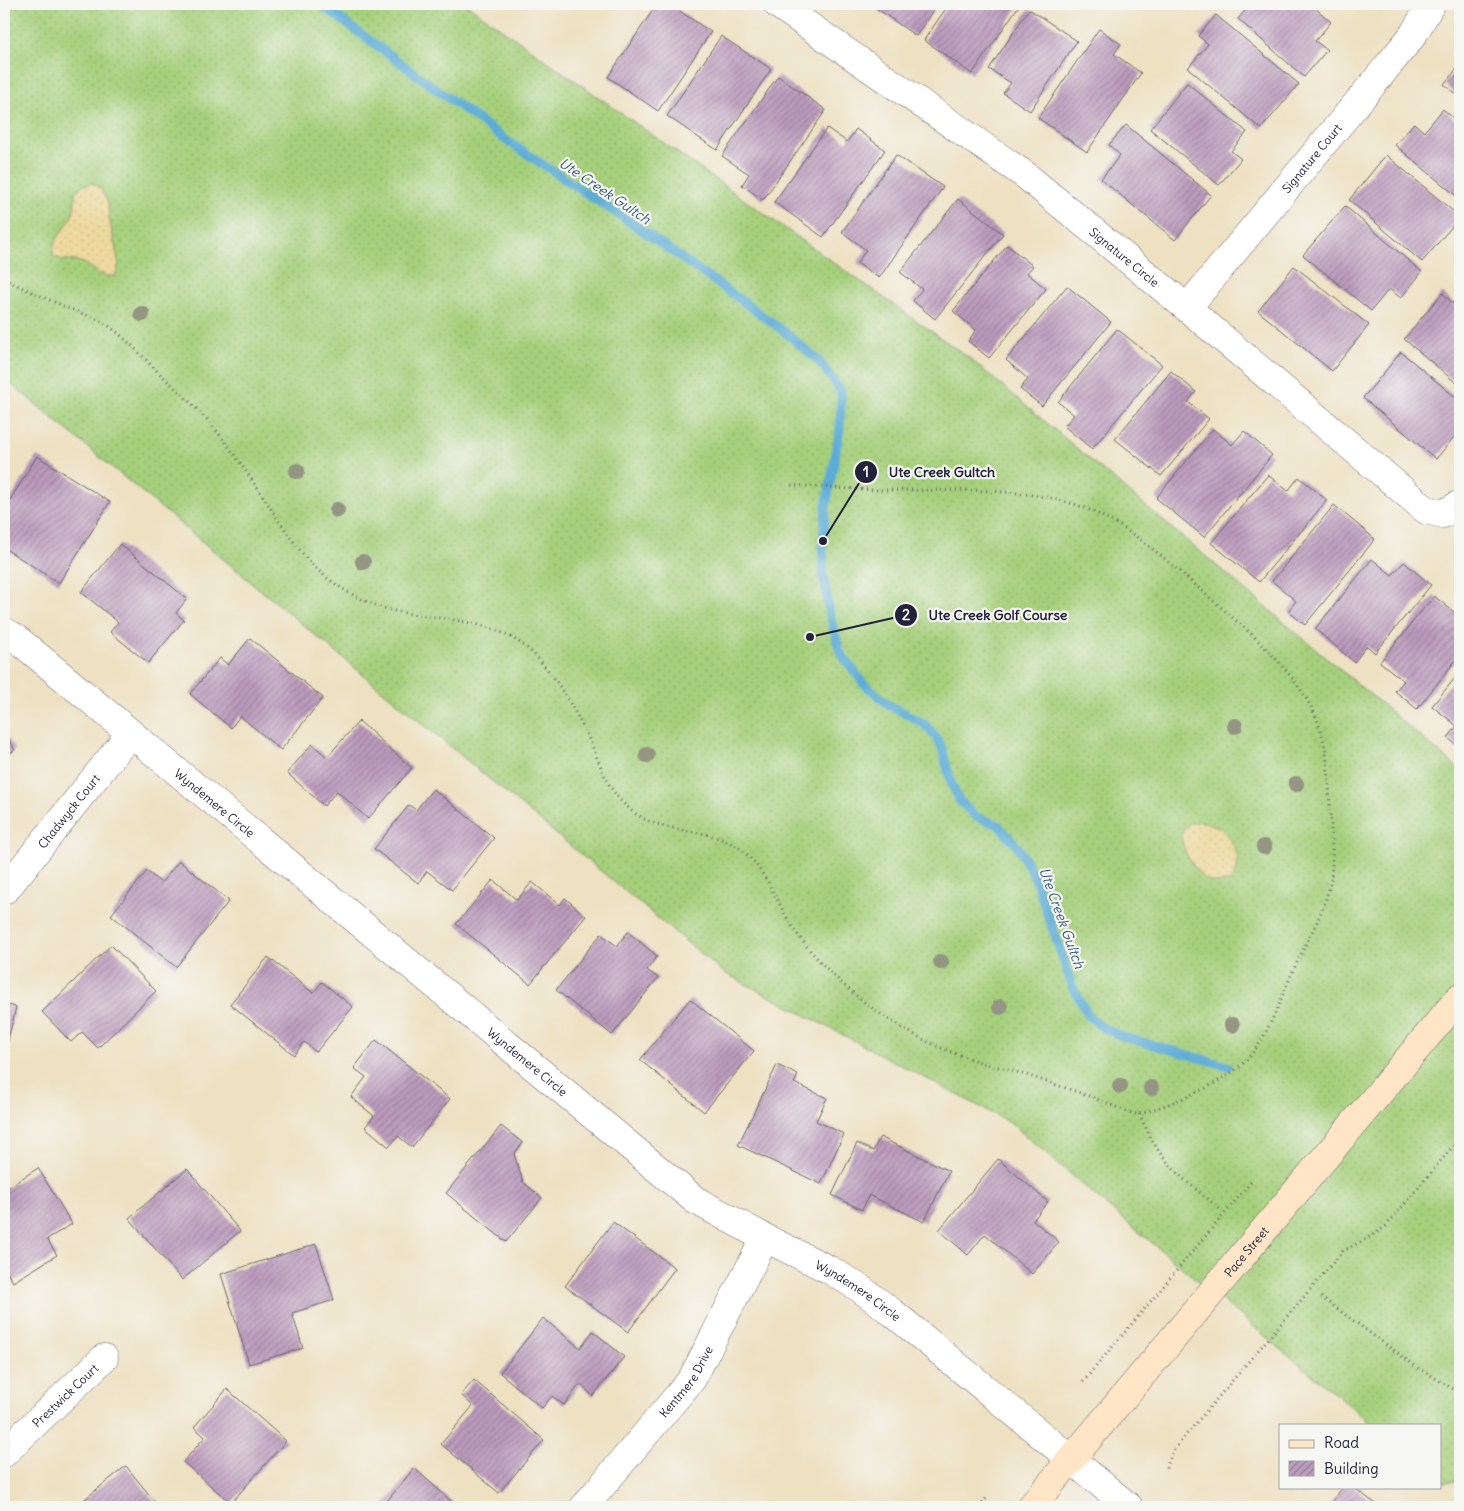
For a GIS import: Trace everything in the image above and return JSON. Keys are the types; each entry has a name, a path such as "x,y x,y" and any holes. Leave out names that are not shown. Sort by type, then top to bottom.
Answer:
{"main road":[{"name":"Pace Street","path":"1031,1507 1460,997"}],"street":[{"name":"Signature Circle","path":"777,4 1024,175 1187,308 1426,510 1443,514 1460,504"},
{"name":"Signature Court","path":"1187,308 1413,35 1431,4"},
{"name":"Wyndemere Circle","path":"4,631 17,639 694,1200 830,1270 861,1289 893,1313 1129,1507"},
{"name":"Chadwyck Court","path":"6,889 130,734"},
{"name":"Kentmere Drive","path":"584,1507 692,1379 765,1238"},
{"name":"Prestwick Court","path":"4,1453 104,1358"}],"path":[{"path":"4,279 60,305 97,319 110,327 135,349 215,428 295,544 319,571 345,590 374,604 399,612 443,617 485,626 505,633 524,646 540,660 556,681 585,732 605,778 621,802 630,811 657,824 686,832 722,838 741,849 763,874 787,919 810,950 836,977 868,1004 907,1030 944,1050 1139,1114 1171,1103 1235,1070 1252,1054 1263,1036 1296,963 1319,920 1330,886 1332,859 1327,770 1323,740 1316,718 1304,696 1292,680 1263,647 1232,617 1138,537 1077,505 1052,499 1004,492 846,489 789,485"},
{"path":"1139,1114 1151,1139 1165,1160 1220,1210"},
{"path":"1166,1468 1174,1449 1343,1251 1376,1234 1386,1226 1460,1138"},
{"path":"1083,1382 1252,1182"},
{"path":"1321,1297 1411,1363 1460,1393"},
{"path":"978,1507 988,1496"}],"green space":[{"path":"4,4 466,4 968,357 1460,770 1460,1482 1442,1482 1442,1424 1372,1424 1105,1204 1011,1123 723,972 4,378"}],"sand":[{"path":"92,183 100,188 108,203 119,265 115,276 104,275 80,262 53,256 53,249 57,239 73,213 75,192 82,186"},
{"path":"1202,821 1221,828 1231,841 1238,856 1237,869 1231,881 1219,883 1207,880 1198,872 1185,851 1181,837 1185,827 1190,823"}],"building":[{"path":"657,4 669,4 711,32 658,111 608,77"},
{"path":"870,4 938,4 916,36"},
{"path":"949,4 1020,4 972,74 924,40"},
{"path":"1251,4 1311,4 1331,22 1315,41 1327,50 1304,77 1238,19"},
{"path":"1029,9 1077,41 1030,111 1003,93 1011,83 989,69"},
{"path":"1216,15 1299,84 1261,129 1188,68 1208,44 1198,36"},
{"path":"1099,29 1121,44 1114,54 1141,73 1087,152 1038,118"},
{"path":"721,36 771,69 717,150 667,116"},
{"path":"1460,65 1460,98 1444,84"},
{"path":"778,76 826,110 763,200 742,185 749,174 722,156"},
{"path":"1187,83 1247,132 1231,151 1241,159 1219,185 1150,129"},
{"path":"1443,109 1460,124 1460,199 1395,145 1414,123 1424,132"},
{"path":"1126,125 1211,195 1175,240 1101,179 1120,155 1109,145"},
{"path":"827,128 847,142 856,129 885,150 823,237 774,202"},
{"path":"896,155 943,187 879,278 857,263 866,250 842,232"},
{"path":"1386,155 1460,217 1422,262 1349,200"},
{"path":"958,199 1003,234 935,319 913,301 922,289 900,272"},
{"path":"1345,206 1422,272 1401,298 1389,289 1371,311 1303,255"},
{"path":"1007,245 1033,266 1027,273 1046,289 989,358 968,341 976,330 953,311"},
{"path":"1294,266 1369,325 1332,371 1258,311"},
{"path":"1067,286 1111,322 1042,406 1020,389 1028,379 1006,360"},
{"path":"1442,293 1460,309 1460,386 1404,339"},
{"path":"1117,329 1162,365 1092,449 1064,426 1074,415 1058,402"},
{"path":"1401,352 1460,401 1460,430 1436,459 1363,398"},
{"path":"1171,371 1196,392 1188,402 1209,419 1161,476 1115,439"},
{"path":"1213,429 1232,445 1244,431 1272,455 1204,537 1156,498"},
{"path":"37,456 110,502 59,583 4,548 4,510"},
{"path":"1268,475 1288,491 1299,477 1327,500 1259,582 1211,543"},
{"path":"1334,505 1375,539 1305,625 1288,611 1296,601 1272,581"},
{"path":"120,544 187,599 176,613 184,620 148,663 110,632 118,622 81,592"},
{"path":"1372,559 1392,575 1404,562 1431,585 1375,653 1367,646 1354,662 1315,629"},
{"path":"1434,596 1459,616 1456,619 1460,622 1460,655 1417,709 1395,691 1404,681 1380,662"},
{"path":"250,638 323,698 281,750 240,716 231,728 190,694 220,658 228,665"},
{"path":"1460,672 1460,748 1448,738 1457,726 1432,706"},
{"path":"359,721 412,768 368,819 337,791 324,806 287,773 312,744 327,757"},
{"path":"4,732 15,750 4,757"},
{"path":"433,789 494,838 452,890 427,871 418,883 374,849 409,805 416,810"},
{"path":"179,861 229,901 176,967 111,915 147,871 161,883"},
{"path":"493,880 517,900 532,882 560,905 565,898 586,916 530,984 456,924"},
{"path":"628,932 657,956 647,970 658,978 612,1035 556,990 601,934 617,946"},
{"path":"111,945 156,991 98,1048 82,1032 71,1042 42,1012"},
{"path":"268,957 313,993 322,982 353,1007 316,1052 304,1042 294,1055 230,1004"},
{"path":"690,999 754,1051 704,1112 640,1060"},
{"path":"4,1004 16,1007 4,1057"},
{"path":"376,1040 450,1099 412,1147 398,1136 389,1147 365,1127 374,1116 351,1097 366,1077 354,1068"},
{"path":"777,1065 798,1075 794,1083 827,1098 816,1121 844,1134 821,1184 738,1145"},
{"path":"501,1126 523,1143 514,1154 523,1182 542,1198 506,1242 446,1193"},
{"path":"880,1137 949,1171 924,1222 869,1195 862,1210 832,1195 857,1143 873,1151"},
{"path":"998,1159 1048,1202 1033,1220 1059,1242 1032,1274 985,1234 968,1255 939,1230"},
{"path":"38,1168 72,1224 47,1239 57,1255 13,1282 4,1268 4,1190"},
{"path":"187,1169 240,1231 182,1280 129,1218"},
{"path":"613,1222 675,1268 628,1332 565,1286"},
{"path":"316,1244 334,1300 292,1313 303,1348 249,1364 221,1274"},
{"path":"543,1318 580,1348 593,1331 624,1357 593,1396 580,1384 564,1405 552,1396 542,1408 500,1373"},
{"path":"474,1380 544,1440 499,1493 441,1444 473,1406 461,1395"},
{"path":"227,1389 286,1441 231,1503 183,1462 205,1437 194,1427"},
{"path":"126,1466 159,1507 75,1507"},
{"path":"414,1468 458,1507 382,1507"},
{"path":"1342,1488 1354,1488 1380,1507 1328,1507"}],"waterway":[{"name":"Ute Creek Gultch","path":"320,4 503,138 643,231 734,295 782,330 818,360 841,391 840,429 826,506 823,541 823,574 830,615 840,652 863,683 889,705 923,723 933,733 941,745 952,785 959,800 975,816 998,825 1018,847 1034,876 1073,988 1089,1016 1100,1026 1121,1036 1228,1066"}],"place":[{"name":"Ute Creek Gultch","path":"823,541"},
{"name":"Ute Creek Golf Course","path":"810,637"}]}
